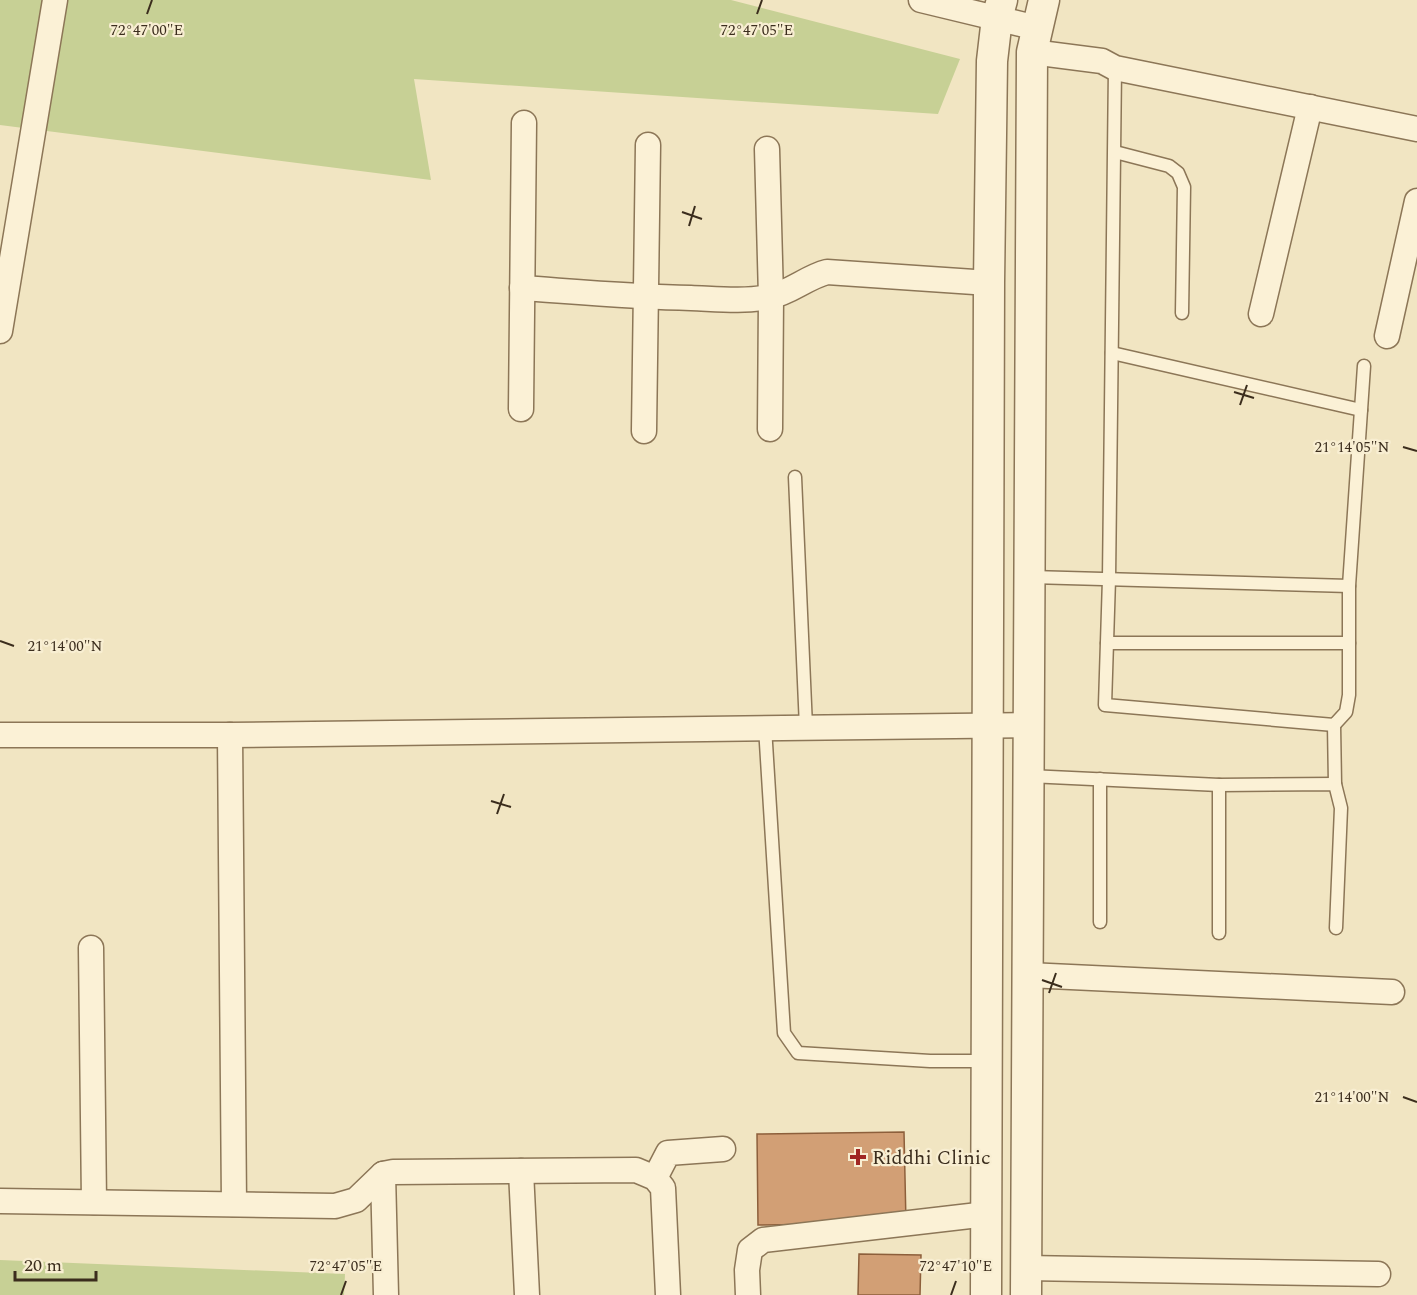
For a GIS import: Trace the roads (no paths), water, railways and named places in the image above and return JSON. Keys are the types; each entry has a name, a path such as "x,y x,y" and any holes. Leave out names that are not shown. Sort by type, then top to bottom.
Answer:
{"street":[{"path":"0,331 55,0"},
{"path":"921,0 999,9 1038,26 1115,68 1417,129"},
{"path":"986,1295 989,283 992,61 999,9"},
{"path":"1038,26 1029,577 1026,1281 1378,1274"},
{"path":"1261,314 1310,107"},
{"path":"521,409 524,123"},
{"path":"644,431 648,145"},
{"path":"767,149 771,297 770,429"},
{"path":"1387,336 1417,201"},
{"path":"522,288 646,297 744,300 771,297 817,274 827,272 989,283"},
{"path":"0,735 230,735 1029,725"},
{"path":"230,735 234,1204"},
{"path":"91,948 94,1202"},
{"path":"1028,975 1392,992"},
{"path":"656,1178 668,1153 723,1149"},
{"path":"0,1201 335,1206 356,1200 383,1174 393,1172 636,1170 656,1178 663,1188 668,1295"},
{"path":"521,1171 527,1295"},
{"path":"383,1174 386,1295"},
{"path":"748,1295 747,1270 750,1250 763,1240 987,1214"}],"lane":[{"path":"1115,68 1109,579 1105,705 1334,724"},
{"path":"1115,152 1169,166 1178,173 1184,187 1182,313"},
{"path":"1112,353 1361,411"},
{"path":"1336,928 1341,808 1335,784 1334,724 1346,712 1349,695 1349,586 1364,366"},
{"path":"795,477 806,727"},
{"path":"1029,577 1349,586"},
{"path":"1107,643 1349,643"},
{"path":"765,727 784,1034 798,1053 987,1061"},
{"path":"1029,776 1219,785 1335,784"},
{"path":"1100,779 1100,922"},
{"path":"1219,785 1219,933"}],"place":[{"name":"Riddhi Clinic","path":"858,1157"}]}
